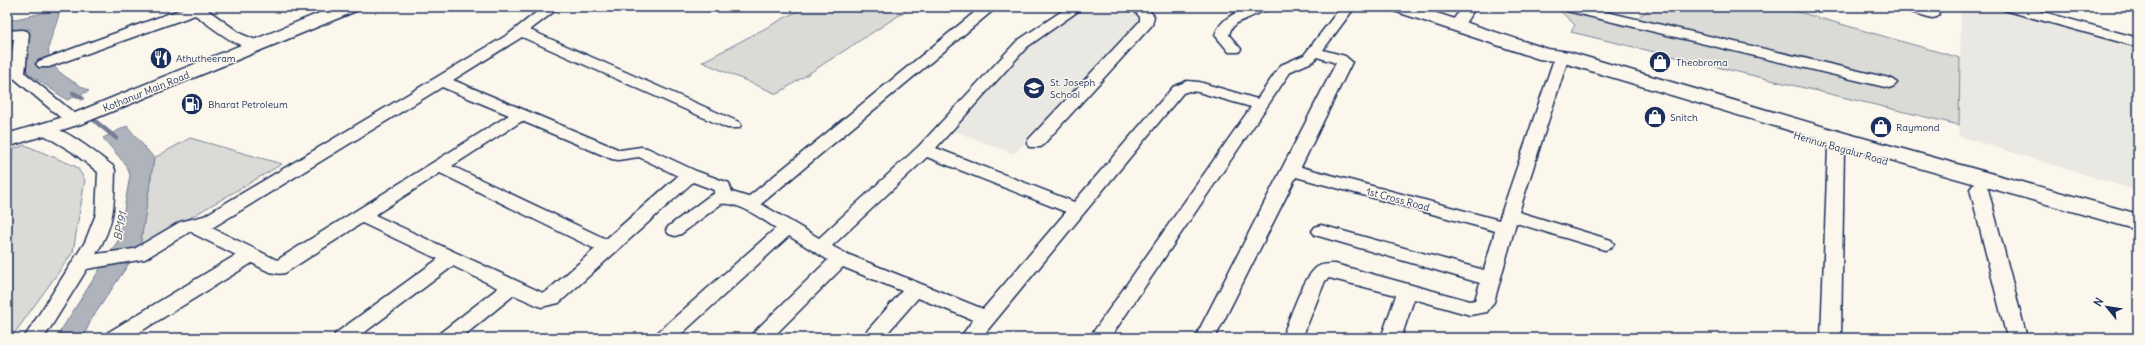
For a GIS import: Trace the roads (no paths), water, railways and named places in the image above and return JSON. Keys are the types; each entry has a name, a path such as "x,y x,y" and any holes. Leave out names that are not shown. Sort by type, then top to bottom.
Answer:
{"main road":[{"name":"Kothanur Main Road","path":"7,141 73,120 350,7"},
{"name":"Hennur Bagalur Road","path":"1400,7 1699,107 2138,222"},
{"name":"Hennur Bagalur Road","path":"1837,142 1979,189 2138,233"}],"street":[{"path":"520,115 278,268 200,230 210,220 522,32 540,15 553,7"},
{"path":"750,205 990,7"},
{"path":"820,247 925,150 1022,44 1076,7"},
{"path":"1035,143 1147,22 1148,16 1138,7"},
{"path":"1234,49 1222,35 1223,30 1236,18 1250,14 1261,7"},
{"path":"1099,338 1286,68 1309,58 1348,7"},
{"path":"1456,26 1470,7"},
{"path":"1567,7 1889,83"},
{"path":"1909,7 1932,14"},
{"path":"2009,7 2138,43"},
{"path":"44,64 198,8 236,37 256,45"},
{"path":"522,32 734,126"},
{"path":"7,35 22,34 17,74 73,120"},
{"path":"1204,338 1291,170 1344,62 1340,59 1314,52"},
{"path":"1292,338 1317,278 1325,271 1335,271 1470,308 1480,307 1484,302 1556,58"},
{"path":"442,81 618,155 641,152 690,175 723,187 722,198"},
{"path":"970,338 1178,90 1187,86 1199,87 1261,105"},
{"path":"34,338 86,263 105,214 107,170 77,146 45,129"},
{"path":"1831,338 1837,142"},
{"path":"925,150 1078,210"},
{"path":"439,166 609,248"},
{"name":"1st Cross Road","path":"1291,170 1605,244"},
{"path":"361,215 453,257 541,300 552,298 690,175"},
{"path":"1979,189 2017,338"},
{"path":"675,230 715,200 733,196 840,259 987,318"},
{"path":"86,263 138,255 186,226 210,220"},
{"path":"664,338 788,227"},
{"path":"1321,231 1490,279"},
{"path":"114,338 251,255"},
{"path":"343,338 453,257"},
{"path":"760,338 840,259"},
{"path":"447,338 512,287"},
{"path":"871,338 915,289"},
{"path":"1391,338 1407,291"}],"waterway":[{"name":"BP191","path":"73,93 82,98"},
{"name":"BP191","path":"95,121 116,138"}],"place":[{"name":"Athutheeram","path":"161,58"},
{"name":"Theobroma","path":"1660,62"},
{"name":"St. Joseph School","path":"1034,88"},
{"name":"Bharat Petroleum","path":"192,104"},
{"name":"Snitch","path":"1655,117"},
{"name":"Raymond","path":"1881,127"}]}
